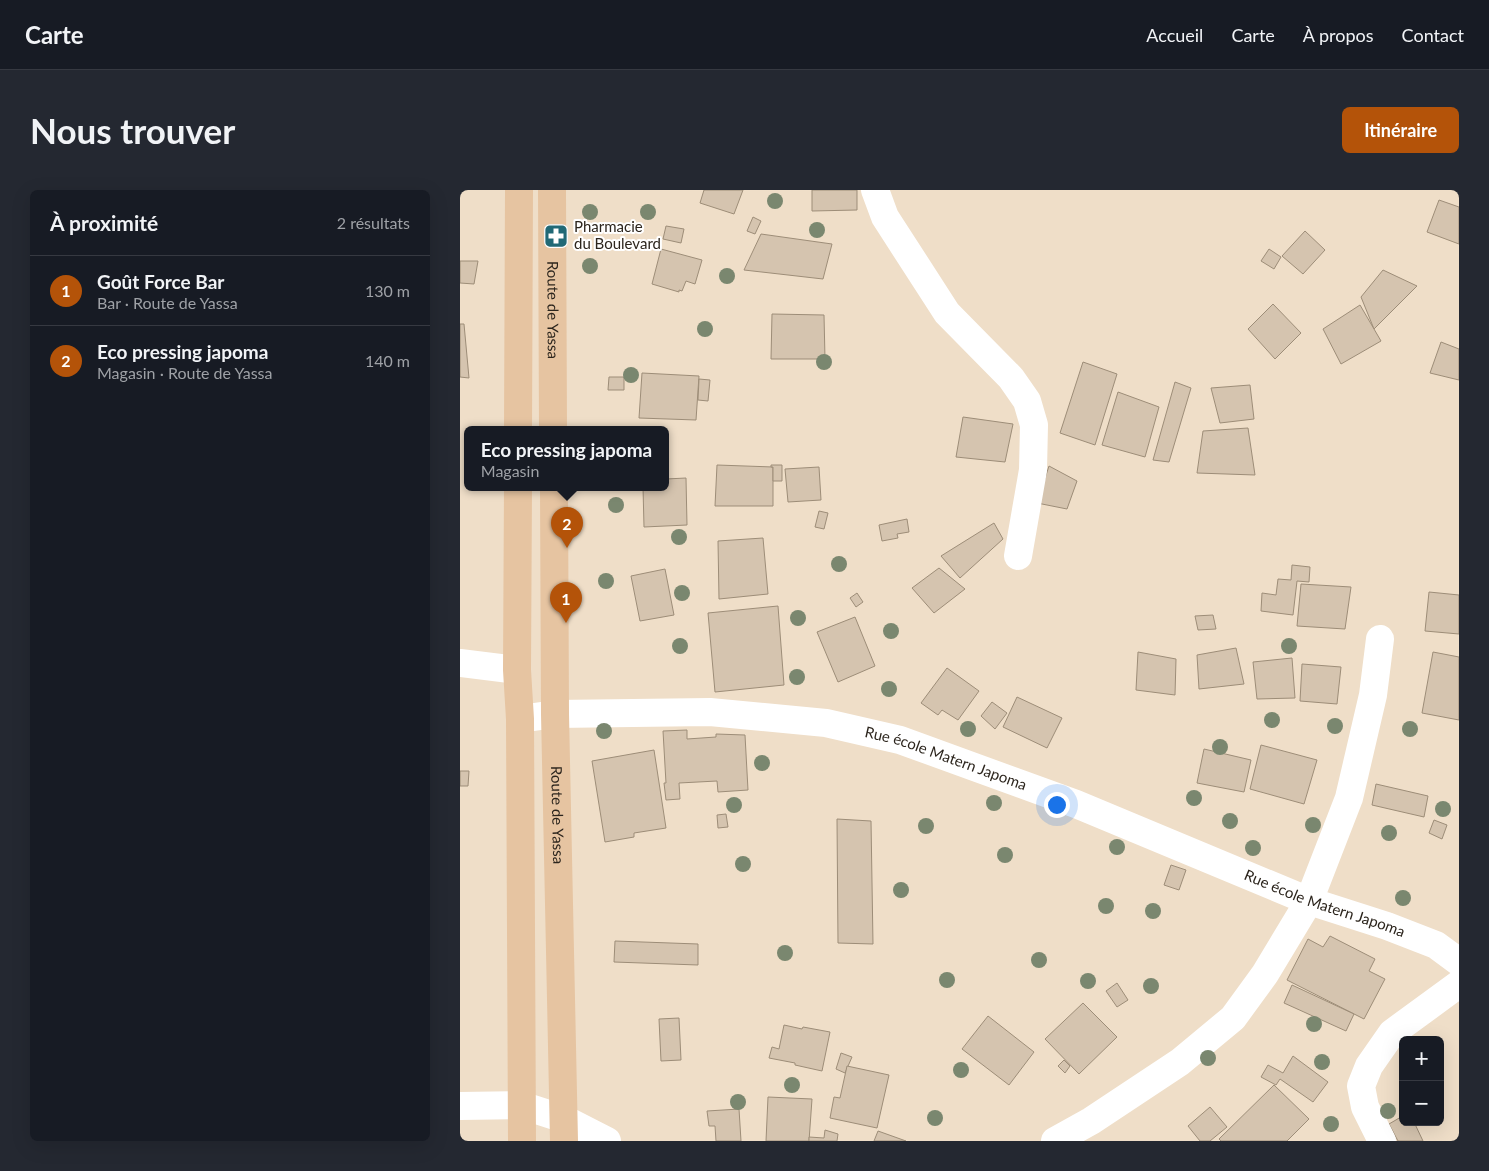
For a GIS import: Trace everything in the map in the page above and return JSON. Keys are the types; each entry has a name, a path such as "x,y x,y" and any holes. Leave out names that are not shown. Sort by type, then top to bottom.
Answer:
{"main road":[{"path":"518,426 519,190"},
{"name":"Route de Yassa","path":"552,190 553,426"},
{"path":"518,491 517,670 520,719 522,1141"},
{"name":"Route de Yassa","path":"554,491 555,714 564,1130"}],"street":[{"path":"874,190 885,217 947,313 1011,378 1027,401 1034,424 1033,470 1018,556"},
{"path":"1055,1141 1091,1121 1180,1062 1233,1018 1264,974 1309,901 1348,798 1373,695 1380,639"},
{"path":"460,663 517,670"},
{"name":"Rue école Matern Japoma","path":"520,719 555,714 710,712 826,722 900,740 1076,804 1309,901 1387,926 1436,945 1459,962"},
{"path":"1382,1141 1365,1107 1361,1086 1369,1066 1392,1033 1459,984"},
{"path":"460,1106 522,1105 564,1130 607,1141"}],"building":[{"path":"704,190 743,190 734,214 700,203"},
{"path":"812,190 857,190 857,210 812,211"},
{"path":"1439,200 1459,207 1459,244 1427,232"},
{"path":"753,217 761,221 755,234 747,231"},
{"path":"666,226 684,229 681,243 663,239"},
{"path":"1305,231 1325,250 1303,274 1282,256"},
{"path":"761,234 832,244 823,279 744,270"},
{"path":"661,249 702,260 695,284 686,281 682,291 679,290 679,292 652,284"},
{"path":"1269,249 1281,257 1274,269 1261,261"},
{"path":"460,261 478,261 474,284 460,283"},
{"path":"1383,270 1417,286 1374,329 1361,297"},
{"path":"1273,304 1301,333 1275,359 1248,329"},
{"path":"1360,305 1381,341 1341,364 1323,329"},
{"path":"772,314 824,315 825,359 771,359"},
{"path":"460,324 464,324 469,378 460,377"},
{"path":"1441,342 1459,349 1459,380 1430,373"},
{"path":"1083,362 1117,374 1095,445 1060,433"},
{"path":"642,373 699,376 696,420 639,418"},
{"path":"609,377 624,377 624,390 608,390"},
{"path":"699,379 710,380 708,401 698,400"},
{"path":"1175,382 1191,388 1169,462 1153,460"},
{"path":"1250,385 1254,419 1220,423 1211,388"},
{"path":"1118,392 1159,407 1145,457 1102,445"},
{"path":"963,417 1013,424 1005,462 956,457"},
{"path":"1248,428 1255,475 1197,473 1203,431"},
{"path":"717,465 773,467 773,506 715,506"},
{"path":"771,465 782,465 782,481 773,481 773,467"},
{"path":"1049,466 1077,481 1067,509 1037,503"},
{"path":"819,467 821,500 788,502 785,469"},
{"path":"686,478 687,525 644,527 643,491 669,491 669,479"},
{"path":"819,511 828,513 824,529 815,527"},
{"path":"907,519 909,532 897,534 898,538 882,541 879,525"},
{"path":"994,523 1003,539 960,578 941,556"},
{"path":"763,538 768,594 719,599 718,541"},
{"path":"1292,565 1310,567 1309,582 1297,581 1293,615 1261,611 1262,593 1276,595 1278,579 1291,580"},
{"path":"939,568 965,589 934,613 912,588"},
{"path":"665,569 674,615 640,621 631,576"},
{"path":"1301,584 1351,587 1345,629 1297,626"},
{"path":"1429,592 1459,595 1459,634 1425,631"},
{"path":"857,593 863,602 856,607 850,598"},
{"path":"778,606 784,685 715,692 708,613"},
{"path":"1213,615 1216,629 1198,630 1195,616"},
{"path":"855,617 875,666 838,682 817,632"},
{"path":"1236,648 1244,684 1199,689 1197,655"},
{"path":"1138,652 1176,659 1175,695 1136,690"},
{"path":"1433,652 1459,657 1459,720 1422,713"},
{"path":"1292,658 1295,698 1257,699 1253,662"},
{"path":"1302,664 1341,667 1337,704 1300,701"},
{"path":"947,668 979,691 958,720 942,710 938,715 921,703"},
{"path":"1017,697 1062,718 1047,748 1003,727"},
{"path":"992,702 1007,713 995,729 981,716"},
{"path":"687,730 687,739 716,737 716,734 745,735 748,790 718,792 717,781 679,783 680,799 666,800 663,731"},
{"path":"1261,745 1317,760 1304,804 1250,789"},
{"path":"1204,749 1251,760 1244,792 1197,783"},
{"path":"654,750 666,828 634,833 634,837 605,842 592,761"},
{"path":"460,771 469,771 468,786 460,786"},
{"path":"1376,784 1428,796 1424,817 1372,805"},
{"path":"726,814 728,827 718,828 717,815"},
{"path":"837,819 871,821 873,944 838,943"},
{"path":"1434,820 1447,825 1442,839 1429,833"},
{"path":"1171,865 1186,870 1179,890 1164,885"},
{"path":"1330,936 1375,959 1369,971 1385,979 1364,1019 1287,980 1308,939 1323,947"},
{"path":"615,941 698,944 698,965 614,962"},
{"path":"1117,983 1128,1000 1117,1007 1106,991"},
{"path":"1292,985 1354,1014 1346,1031 1284,1003"},
{"path":"1083,1003 1117,1037 1079,1074 1045,1039"},
{"path":"988,1016 1034,1052 1009,1085 962,1049"},
{"path":"679,1018 681,1060 661,1061 659,1019"},
{"path":"784,1025 830,1032 822,1071 769,1058 772,1047 779,1049"},
{"path":"841,1053 852,1057 845,1073 836,1069"},
{"path":"1293,1056 1328,1082 1313,1102 1280,1079 1276,1085 1261,1077 1268,1065 1283,1073"},
{"path":"1064,1060 1070,1066 1065,1073 1058,1066"},
{"path":"847,1066 889,1075 877,1128 830,1118 834,1097 840,1098"},
{"path":"1274,1085 1309,1119 1287,1141 1221,1141 1219,1139"},
{"path":"768,1097 812,1099 809,1141 766,1141"},
{"path":"1210,1107 1227,1127 1210,1141 1200,1141 1188,1126"},
{"path":"739,1109 741,1141 716,1141 715,1126 709,1126 707,1111"},
{"path":"1399,1118 1399,1126 1416,1126 1423,1141 1398,1141 1389,1124"},
{"path":"825,1130 838,1134 837,1141 809,1141 809,1137 824,1138"},
{"path":"878,1131 906,1141 874,1141"}],"place":[{"name":"Pharmacie du Boulevard","path":"556,236"},
{"name":"Eco pressing japoma","path":"567,548"},
{"name":"Goût Force Bar","path":"566,623"}]}
